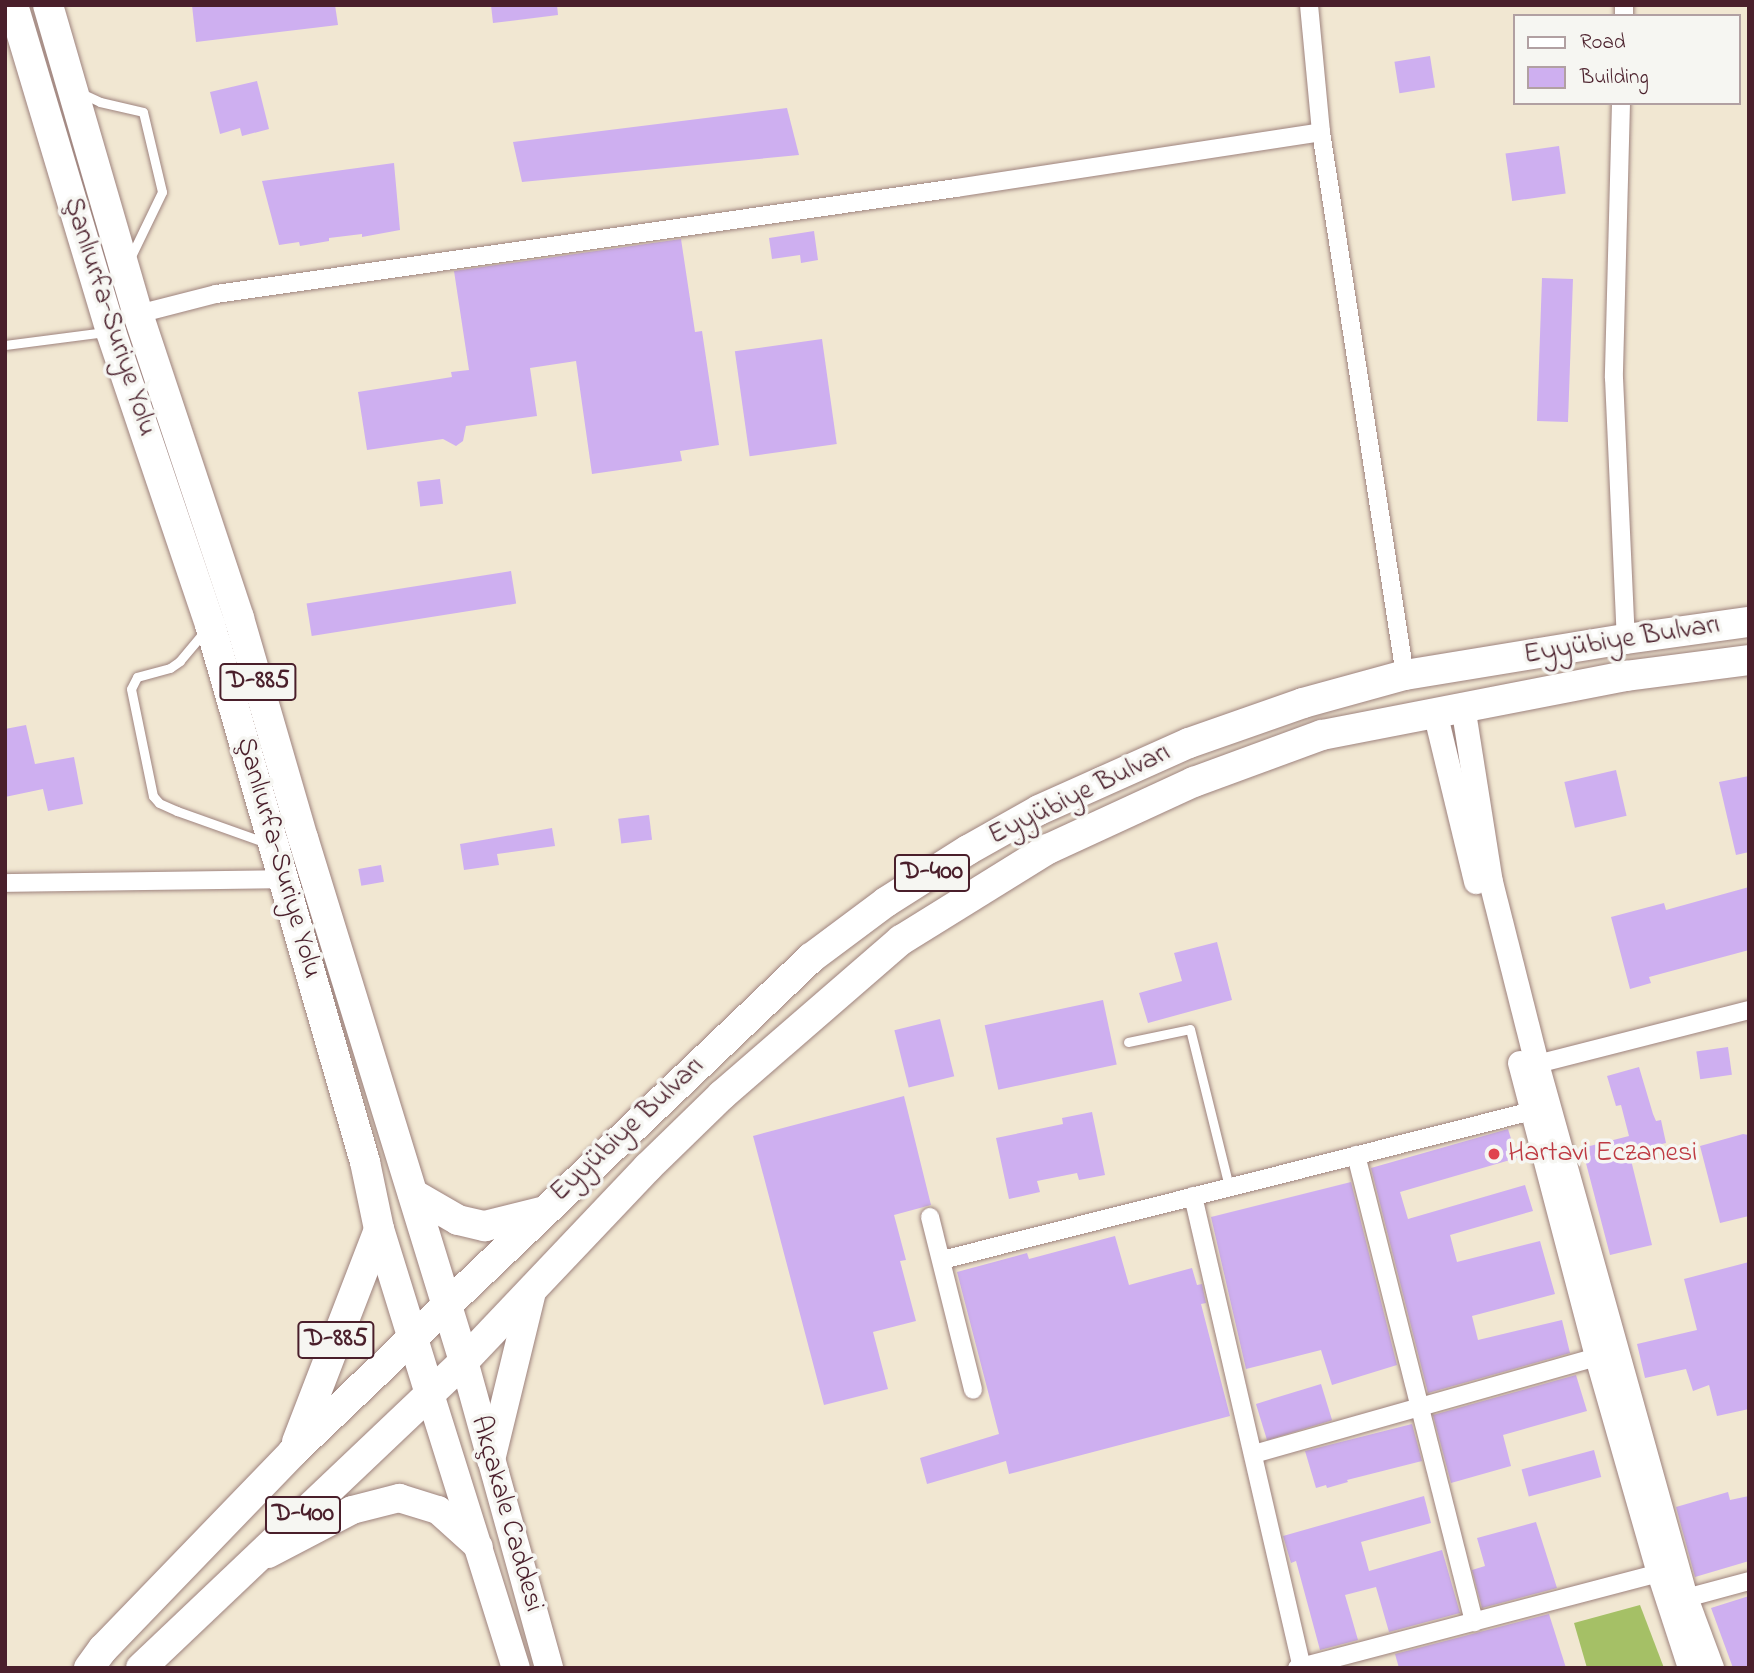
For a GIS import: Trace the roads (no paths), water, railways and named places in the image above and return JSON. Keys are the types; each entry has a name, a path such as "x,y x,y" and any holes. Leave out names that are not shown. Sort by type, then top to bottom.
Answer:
{"highway":[{"name":"Şanlıurfa-Suriye Yolu","path":"13,5 111,332 210,625 286,879 365,1163 379,1229 430,1394"},
{"name":"Şanlıurfa-Suriye Yolu","path":"48,5 138,314 239,618 303,838 464,1361"},
{"name":"Eyyübiye Bulvarı","path":"293,1452 541,1212 811,958 886,902 1039,810 1189,743 1303,703 1405,675 1749,622"},
{"name":"Eyyübiye Bulvarı","path":"464,1361 722,1095 901,940 1048,849 1194,782 1322,735 1626,676 1749,660"},
{"path":"413,1194 458,1220 485,1226 541,1212"},
{"name":"D-885","path":"293,1452 379,1229"},
{"name":"D-400","path":"141,1668 464,1361"},
{"name":"D-400","path":"89,1668 103,1649 293,1452"}],"main road":[{"path":"1449,709 1537,1064 1686,1598 1712,1668"},
{"path":"1449,709 1532,1111 1597,1357 1659,1573 1690,1668"},
{"path":"491,1462 533,1288"},
{"name":"Akçakale Caddesi","path":"464,1361 549,1668"},
{"name":"Akçakale Caddesi","path":"430,1394 516,1668"},
{"path":"247,1565 352,1510 399,1498 438,1510 479,1548"}],"street":[{"path":"1309,5 1321,132 1405,675"},
{"path":"1621,105 1614,378 1626,639"},
{"path":"138,314 216,294 930,192 1321,132"},
{"path":"5,883 286,879"},
{"path":"1537,1064 1749,1010"},
{"path":"942,1260 1532,1111"},
{"path":"1356,1155 1474,1622"},
{"path":"1193,1196 1254,1454 1299,1667 1659,1573"},
{"path":"930,1217 974,1390"},
{"path":"1254,1454 1419,1405 1597,1357"},
{"path":"1686,1598 1749,1581"}],"lane":[{"path":"71,85 92,100 143,112 162,192 134,246 127,277"},
{"path":"5,345 111,332"},
{"path":"210,625 180,661 170,668 137,677 131,689 153,796 159,803 275,846"},
{"path":"1128,1042 1190,1029 1229,1187"}],"place":[{"name":"Hartavi Eczanesi","path":"1494,1154"}]}
